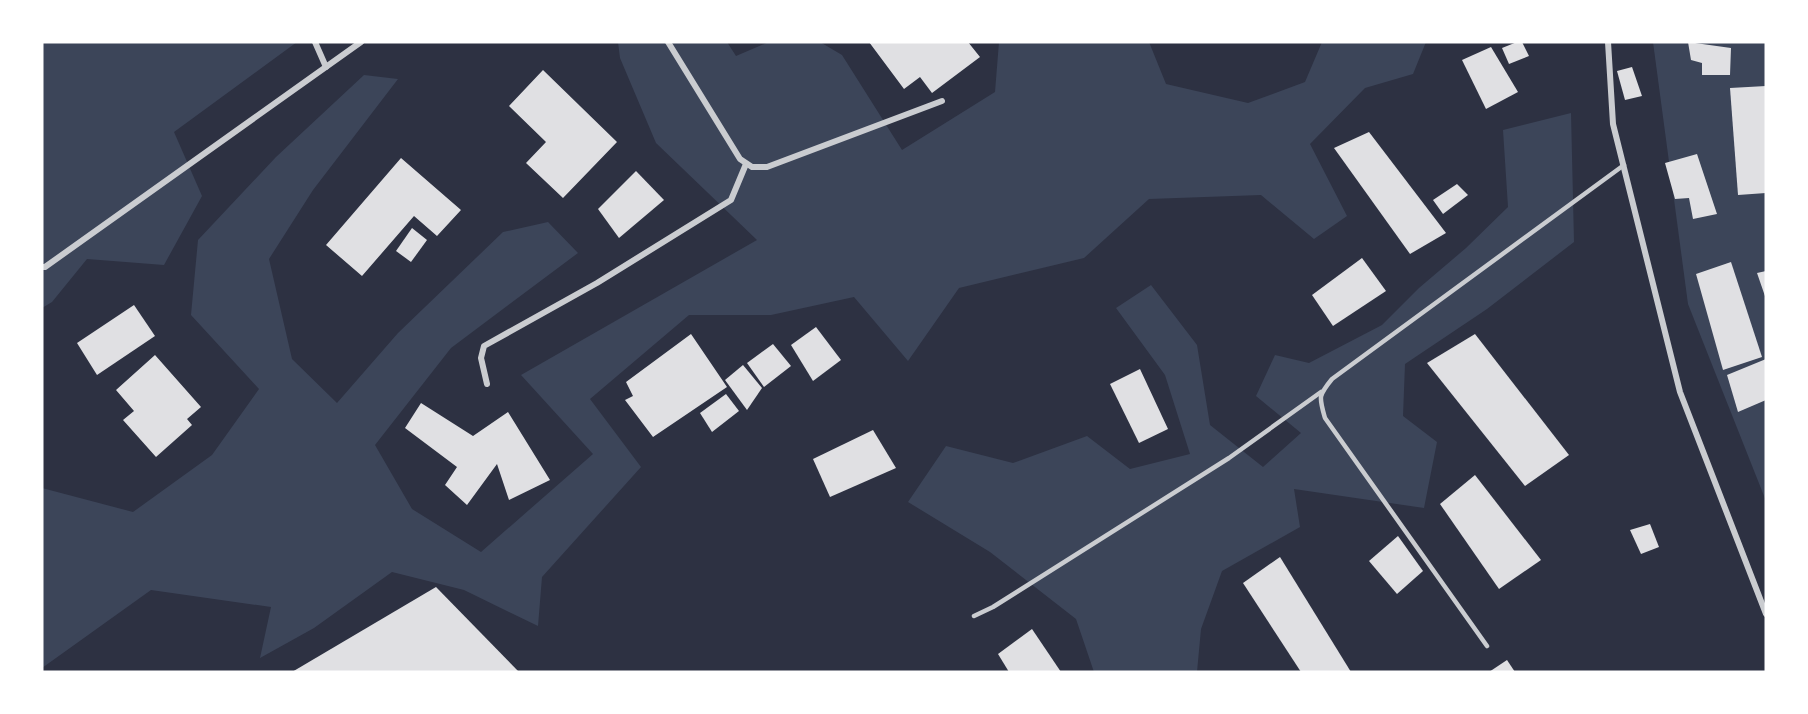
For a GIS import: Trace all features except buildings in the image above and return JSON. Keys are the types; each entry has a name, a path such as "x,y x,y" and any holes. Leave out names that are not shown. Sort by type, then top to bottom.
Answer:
{"street":[{"path":"315,42 326,67"},
{"path":"42,267 361,42"},
{"path":"668,42 740,159 758,168 767,167 942,101"},
{"path":"1608,42 1613,124 1680,392 1766,614"},
{"path":"487,384 481,358 484,346 597,283 731,200 746,164"}],"lane":[{"path":"974,616 993,607 1228,458 1321,392 1332,379 1624,165"},
{"path":"1321,392 1325,418 1487,646"}],"shaded area":[{"path":"42,42 297,42 174,132 202,196 164,265 87,259 52,302 42,308"},
{"path":"618,42 727,42 736,56 769,42 820,42 842,55 902,150 995,92 999,42 1149,42 1166,84 1248,103 1305,82 1322,42 1426,42 1413,74 1365,88 1310,144 1347,216 1314,239 1261,195 1149,199 1084,258 959,288 908,361 854,297 771,315 689,315 590,399 641,467 542,577 538,626 464,590 392,572 314,628 260,658 271,607 151,590 42,668 42,488 133,512 212,455 259,389 191,315 198,240 276,157 364,75 398,79 313,190 269,259 292,359 337,403 398,333 503,232 548,222 578,253 451,348 375,445 412,509 481,552 593,454 521,375 757,240 656,143 620,58"},
{"path":"1653,42 1766,42 1766,501 1688,304"},
{"path":"1571,113 1574,242 1487,309 1405,364 1403,416 1437,442 1424,508 1294,489 1300,527 1222,571 1201,629 1197,672 1094,672 1076,619 990,552 908,502 946,446 1013,463 1087,436 1130,469 1190,454 1165,375 1116,308 1151,285 1197,345 1210,425 1263,467 1301,433 1256,396 1275,355 1309,363 1382,325 1508,207 1503,130"}]}
